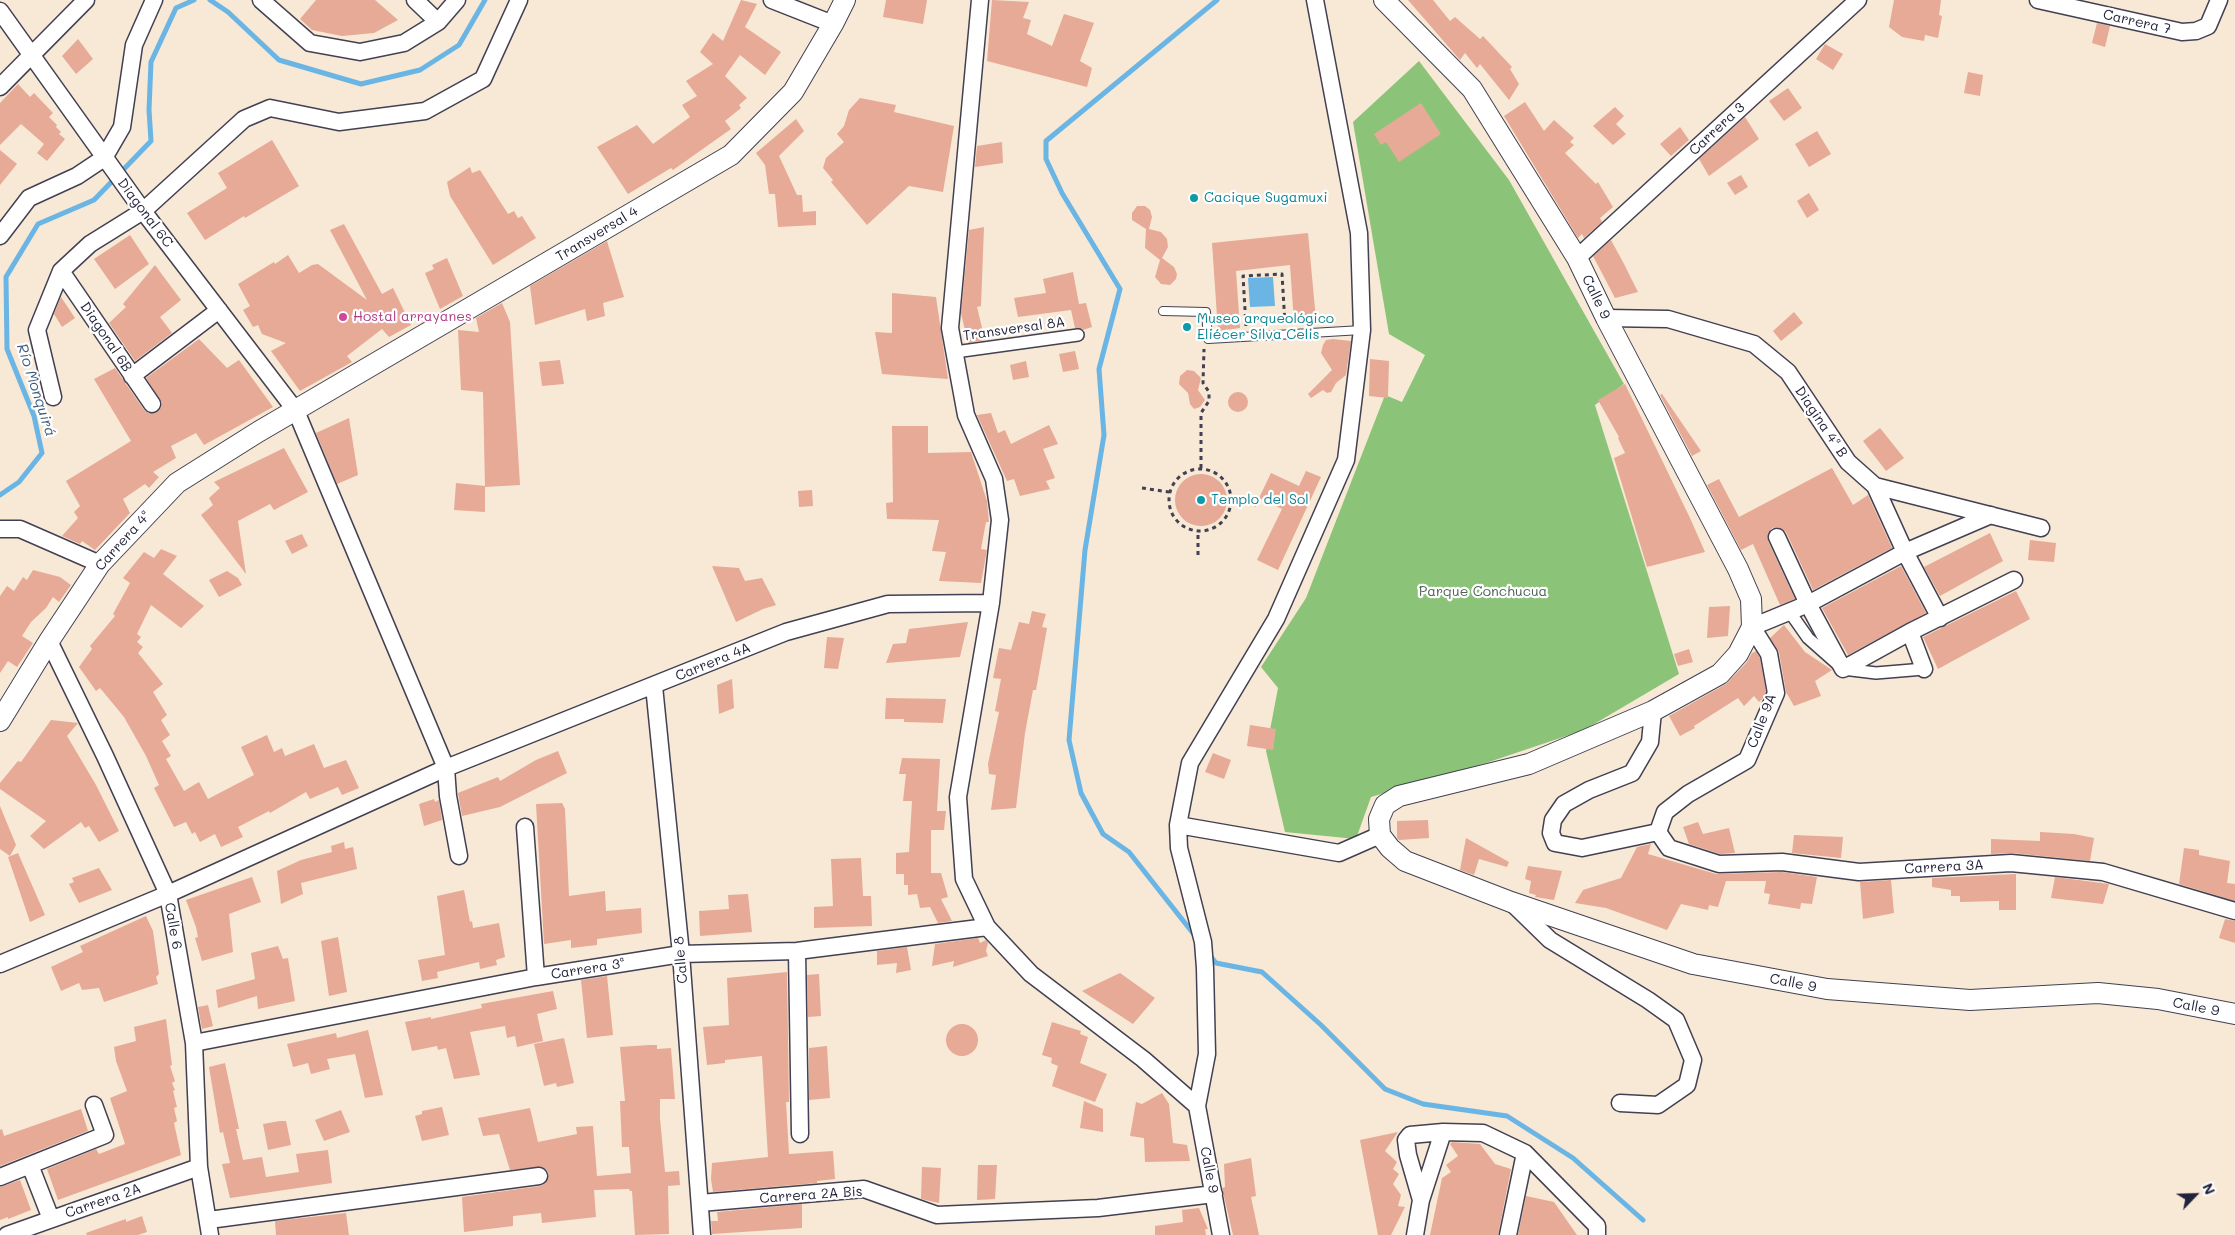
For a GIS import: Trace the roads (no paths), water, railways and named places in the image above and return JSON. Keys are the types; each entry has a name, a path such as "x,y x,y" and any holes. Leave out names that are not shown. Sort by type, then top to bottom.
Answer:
{"street":[{"path":"0,87 86,0"},
{"path":"0,236 29,198 77,176 104,158 122,128 134,45 154,0"},
{"path":"261,0 310,43 360,52 404,43 438,22 457,0"},
{"path":"415,0 438,22"},
{"path":"53,397 37,330 61,271 90,244 143,210 244,119 270,108 339,122 425,111 483,78 519,0"},
{"path":"772,0 833,24"},
{"name":"Transversal 4","path":"296,411 731,155 793,92 833,24 844,0"},
{"path":"980,0 950,328 966,415 994,480 1000,520 991,603 958,797 964,879 987,928 1031,974 1143,1059 1197,1106"},
{"path":"1197,1106 1207,1054 1205,968 1203,942 1178,848 1178,825 1190,763 1276,619 1346,460 1362,330 1359,233 1315,0"},
{"name":"Calle 9","path":"1384,0 1472,89 1577,258 1606,318 1738,569 1751,599 1752,628"},
{"name":"Carrera 3","path":"1577,258 1858,0"},
{"name":"Carrera 7","path":"2038,0 2079,4 2182,32 2196,31 2208,26 2218,0"},
{"name":"Diagonal 6C","path":"0,11 129,192 296,411 446,768 448,796 459,856"},
{"name":"Diagonal 6B","path":"61,271 152,404"},
{"path":"132,376 219,310"},
{"name":"Diagina 4ª B","path":"1606,318 1668,319 1754,344 1788,372 1848,462 1875,486 2041,528"},
{"name":"Transversal 8A","path":"955,352 1078,334"},
{"name":"Carrera 4ª","path":"0,721 48,641 100,564 177,483 258,432 296,411"},
{"path":"1875,486 1905,552 1940,618"},
{"path":"1178,825 1339,854 1380,835 1379,819 1385,805 1399,796 1529,764 1652,711 1720,674 1738,654 1752,628 1808,604 1905,552 1990,515"},
{"path":"0,530 20,529 100,564"},
{"path":"1777,537 1808,604 1843,669"},
{"path":"1843,669 1910,632 2014,580"},
{"name":"Carrera 4A","path":"0,964 168,894 446,768 786,632 888,604 991,603"},
{"path":"1789,611 1808,638 1843,669 1876,673 1924,669 1910,632"},
{"name":"Calle 9A","path":"1658,832 1665,812 1688,794 1747,760 1776,693 1769,654 1752,628"},
{"name":"Calle 6","path":"48,641 105,756 168,894 194,1043 199,1167 209,1228"},
{"name":"Calle 8","path":"654,686 681,954 702,1235"},
{"path":"1652,711 1650,742 1632,773 1589,790 1564,804 1553,820 1551,833 1555,844 1582,848 1658,832"},
{"path":"525,827 536,977"},
{"name":"Carrera 3A","path":"1658,832 1669,848 1719,864 1782,862 1859,872 2011,863 2103,872 2235,912"},
{"name":"Calle 9","path":"1380,835 1390,848 1406,861 1511,902 1693,964 1827,990 1970,1000 2098,993 2158,999 2235,1014"},
{"path":"1511,902 1550,940 1648,1000 1676,1020 1693,1060 1687,1084 1658,1105 1620,1103"},
{"name":"Carrera 3ª","path":"194,1043 536,977 681,954 798,951 987,928"},
{"path":"798,951 800,1134"},
{"path":"0,1177 105,1135 94,1105"},
{"name":"Calle 9","path":"1197,1106 1221,1235"},
{"path":"1415,1235 1421,1200 1443,1132"},
{"path":"1421,1200 1406,1140 1410,1135 1443,1132 1483,1132 1525,1154 1597,1226 1597,1235"},
{"path":"1508,1235 1525,1154"},
{"path":"30,1165 51,1220"},
{"name":"Carrera 2A","path":"8,1235 199,1167"},
{"path":"209,1228 539,1176"},
{"name":"Carrera 2A Bis","path":"700,1203 864,1189 937,1214 1098,1208 1214,1194"}],"lane":[{"path":"1163,311 1206,312 1208,339 1362,330"}],"water":[{"path":"1273,277 1275,306 1250,307 1248,278"}],"waterway":[{"name":"Río Monquirá","path":"0,495 19,482 42,453 34,416 7,349 6,277 38,224 94,200 151,141 149,110 151,62 176,8 194,0"},
{"name":"Río Monquirá","path":"210,0 228,12 279,60 361,84 420,70 459,45 485,0"},
{"path":"1196,937 1129,852 1103,834 1081,793 1069,740 1085,550 1104,435 1099,369 1120,289 1062,193 1046,159 1046,141 1217,0"},
{"path":"1208,953 1216,963 1262,972 1321,1025 1385,1089 1423,1104 1507,1116 1573,1158 1643,1220"}],"place":[{"name":"Cacique Sugamuxi","path":"1194,198"},
{"name":"Hostal arrayanes","path":"343,317"},
{"name":"Museo arqueológico Eliécer Silva Celis","path":"1187,327"},
{"name":"Templo del Sol","path":"1201,500"}],"park label":[{"name":"Parque Conchucua","path":"1483,592"}]}
